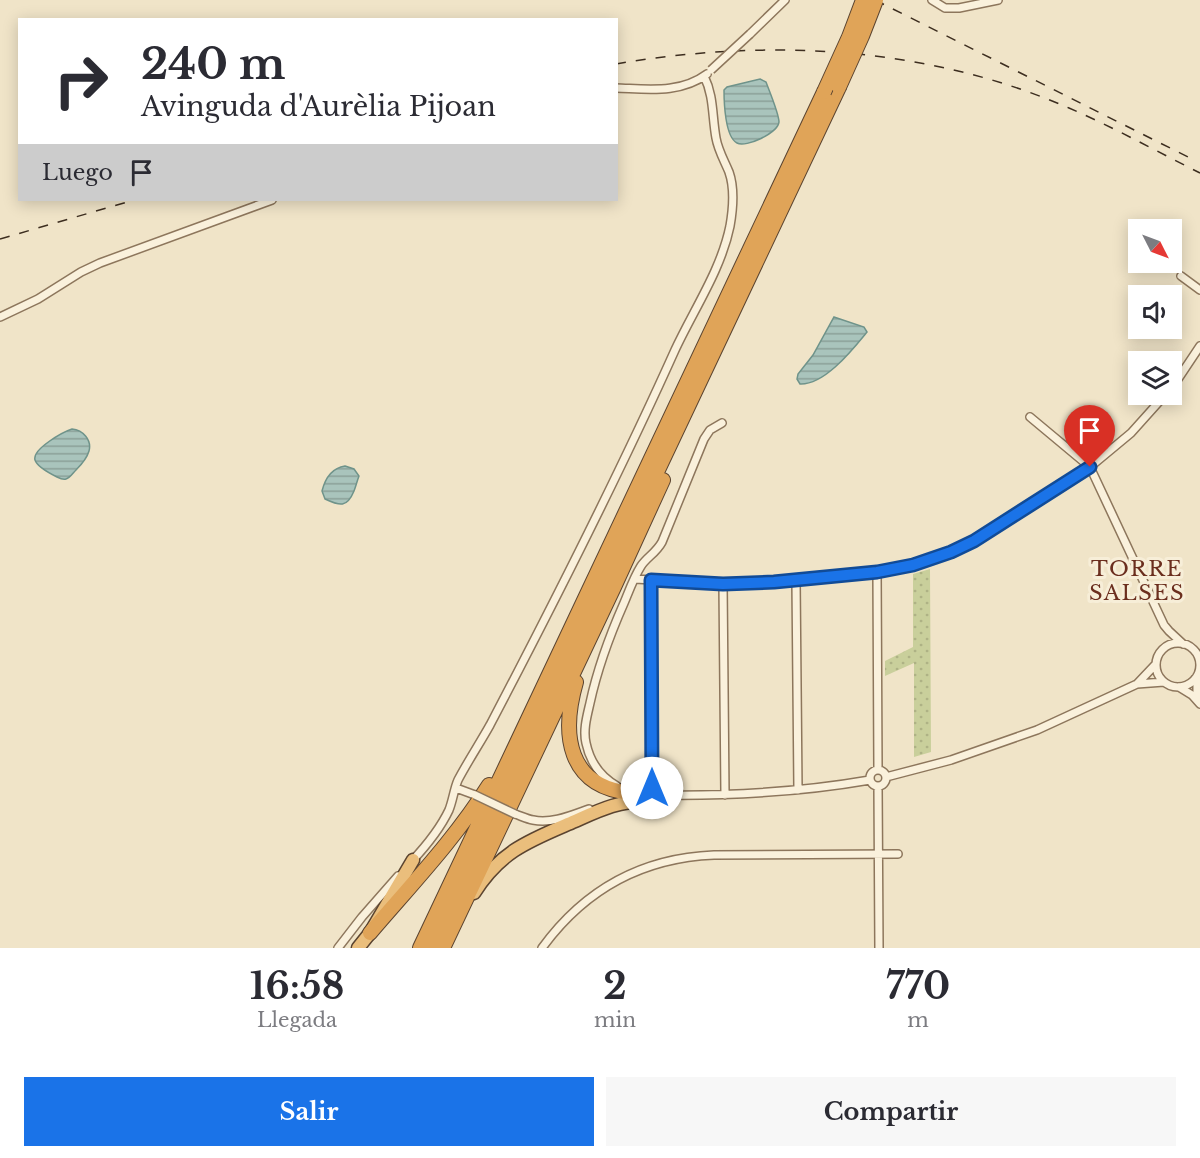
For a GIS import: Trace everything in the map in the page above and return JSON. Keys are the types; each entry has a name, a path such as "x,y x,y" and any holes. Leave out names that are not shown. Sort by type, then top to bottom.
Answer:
{"highway":[{"path":"420,948 824,92 863,0"},
{"path":"432,948 839,87 876,0"},
{"path":"445,948 646,517 760,265 766,241"},
{"path":"644,794 616,791 594,781 575,759 568,732 573,694 582,664 641,536 646,517"},
{"path":"358,948 473,810 499,767 538,690 546,681"},
{"path":"445,948 477,890 489,873 507,855 528,841 604,807 626,802 644,794"},
{"path":"370,933 413,860"}],"street":[{"path":"618,88 666,90 704,76 785,0"},
{"path":"932,0 945,8 959,8 998,0"},
{"path":"338,948 362,917 430,840 445,818 457,782 489,727 601,507 680,338 713,274 723,250 730,222 732,188 717,143 712,97 704,76"},
{"path":"0,317 38,299 100,262 269,201"},
{"path":"1181,276 1200,290"},
{"path":"1182,373 1200,346"},
{"path":"635,579 723,584 796,581 877,572 930,560 986,534 1090,467 1131,433 1156,405"},
{"path":"1030,417 1090,467 1164,625 1183,644"},
{"path":"644,794 615,785 596,768 588,749 585,733 587,714 609,637 635,579 642,565 656,552 662,542 704,439 710,430 722,423"},
{"path":"877,572 878,770"},
{"path":"456,788 532,820 566,817 610,801 644,794 658,790 660,795 657,803 651,804 644,794 651,580"},
{"path":"796,581 798,790"},
{"path":"723,584 725,795"},
{"path":"1197,676 1189,684 1173,687 1157,674 1155,665 1158,654 1166,646 1176,643 1200,647"},
{"path":"1191,647 1198,655 1200,664 1197,676 1200,702"},
{"path":"1137,684 1155,665"},
{"path":"886,777 951,760 1009,741 1052,724 1137,684 1164,682"},
{"path":"1179,687 1200,702"},
{"path":"878,770 886,777"},
{"path":"870,780 872,773 878,770"},
{"path":"870,780 878,786 884,784 886,777"},
{"path":"660,795 725,795 798,790 870,780"},
{"path":"878,786 879,948"},
{"path":"542,948 564,920 592,895 627,875 664,862 714,855 898,854"}],"green space":[{"path":"930,569 931,752 914,757 914,663 885,676 885,661 913,647 913,574"}],"water":[{"path":"760,79 766,82 779,122 768,135 747,143 737,143 728,127 724,90 727,87"},
{"path":"834,317 864,327 867,332 838,365 819,379 800,384 797,379 798,374 813,355"},
{"path":"72,429 86,436 90,447 84,461 71,475 62,479 41,468 36,463 35,456 43,446"},
{"path":"345,466 354,469 359,476 351,497 342,504 325,499 322,491 327,478 336,469"}],"railway":[{"path":"875,0 1192,159"},
{"path":"618,64 731,51 788,50 846,53 903,60 960,71 1015,87 1085,115 1200,173"},
{"path":"0,239 131,201"}],"district":[{"name":"TORRE SALSES","path":"1137,581"}],"route":[{"path":"652,788 651,580 723,584 796,581 877,572 913,565 951,552 974,541 1090,467"}]}
